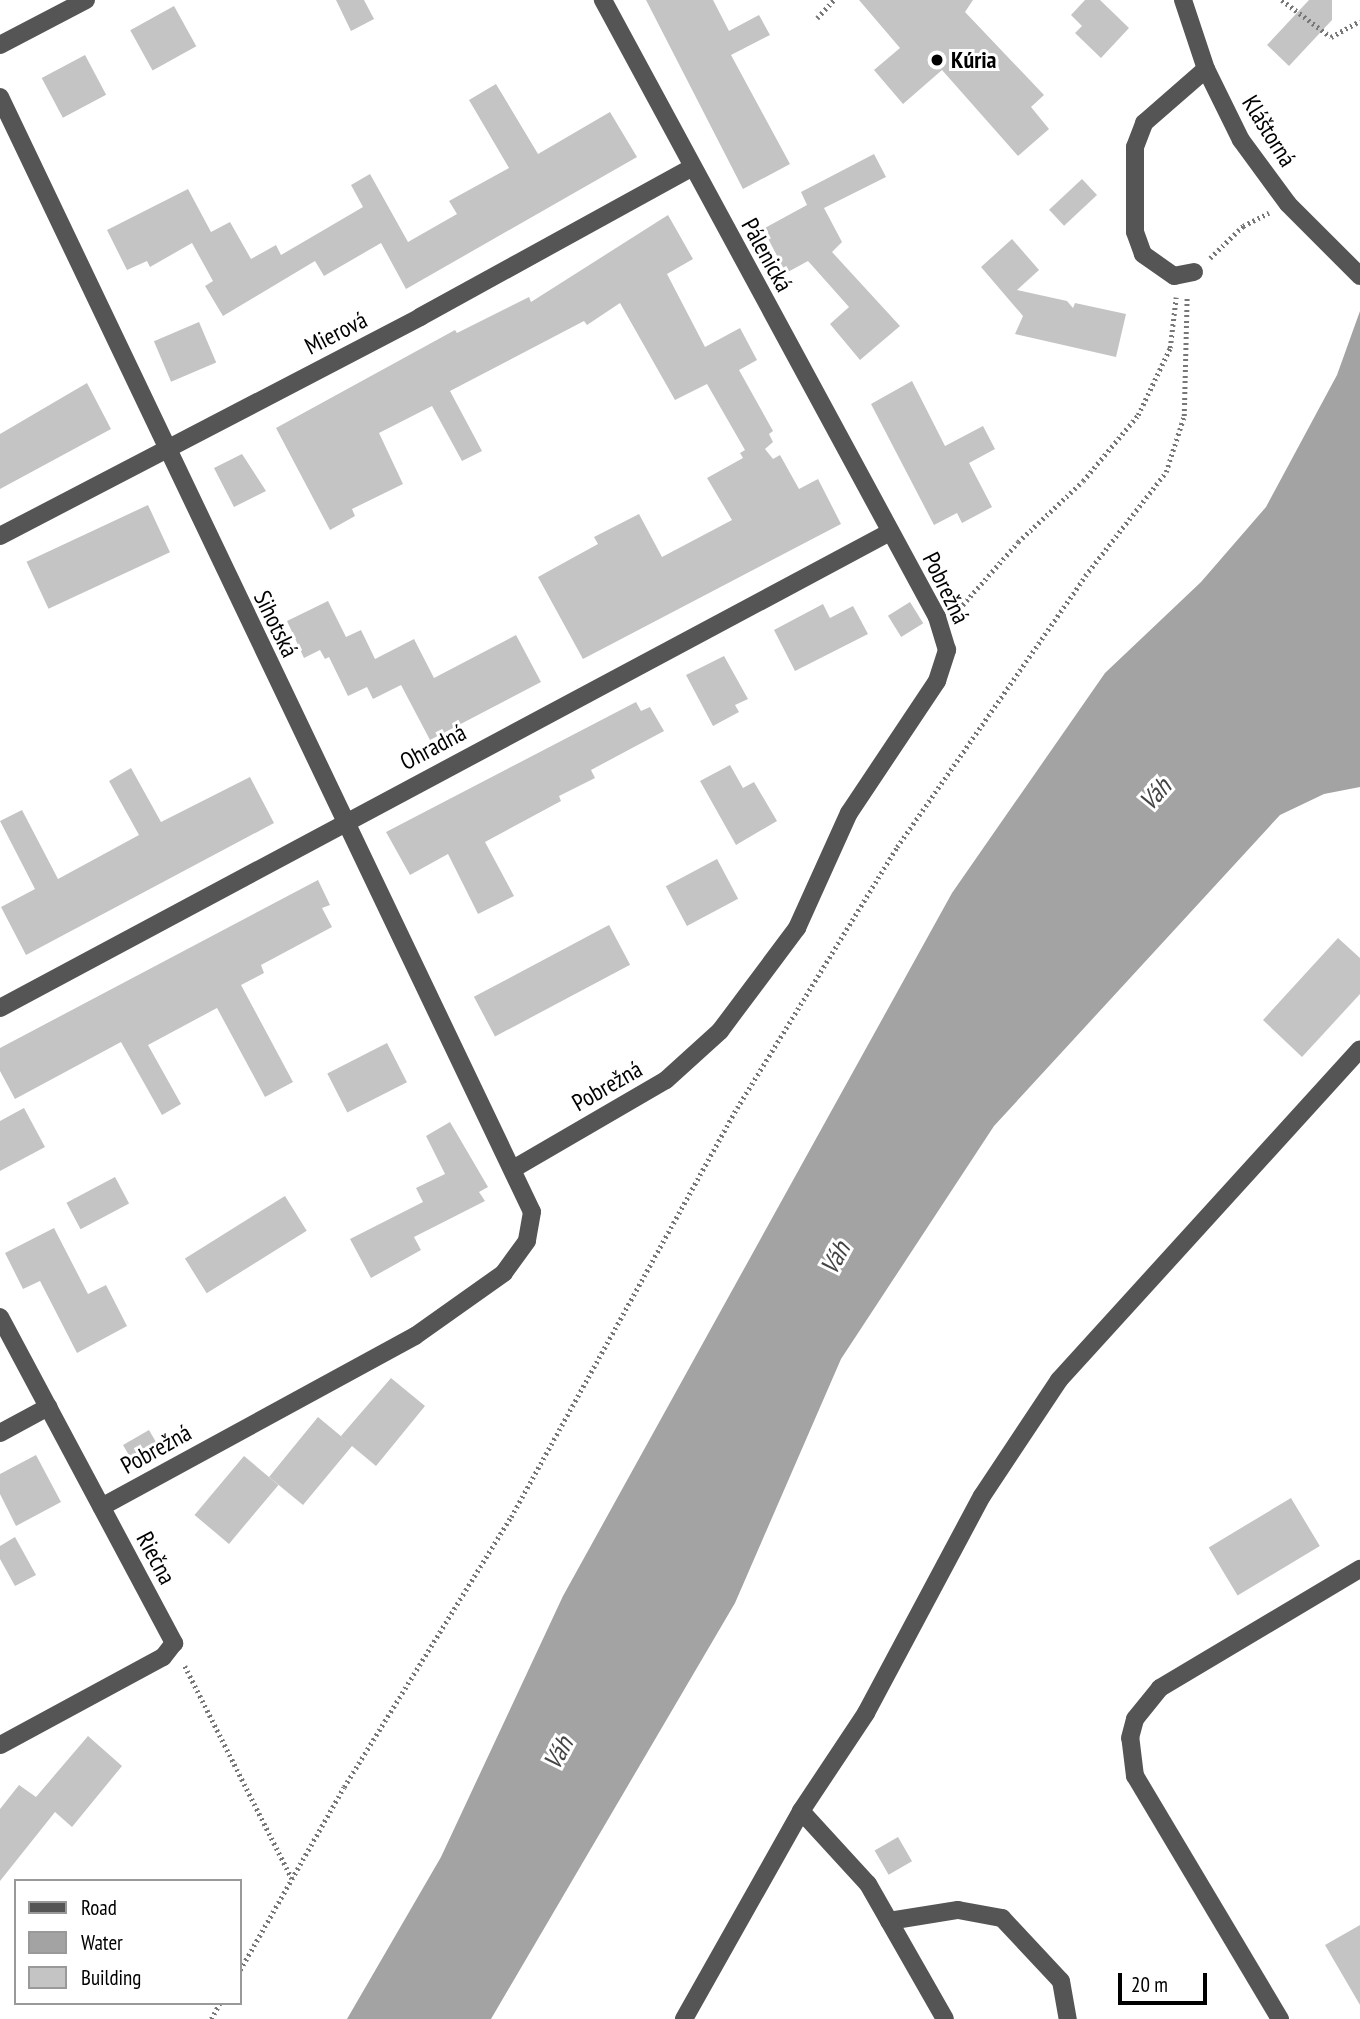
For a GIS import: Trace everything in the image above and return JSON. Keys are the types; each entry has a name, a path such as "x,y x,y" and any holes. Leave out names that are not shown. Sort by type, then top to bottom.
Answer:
{"street":[{"path":"0,45 86,0"},
{"name":"Pálenická","path":"603,0 691,168 890,532"},
{"name":"Kláštorná","path":"1183,0 1206,69 1241,140 1289,204 1355,271"},
{"path":"1188,274 1156,267 1138,243 1135,148 1144,123 1206,69"},
{"name":"Sihotská","path":"0,97 344,822 513,1169"},
{"name":"Mierová","path":"0,536 691,168"},
{"name":"Pobrežná","path":"102,1507 415,1336 504,1273 533,1226 532,1212 513,1169 666,1080 720,1031 797,928 849,813 937,681 947,650 942,628 890,532"},
{"name":"Ohradná","path":"0,1009 344,822 890,532"},
{"path":"684,2019 801,1811 866,1713 982,1496 1059,1380 1360,1049"},
{"name":"Riečna","path":"0,1317 174,1643"},
{"path":"0,1433 48,1407"},
{"path":"1280,2019 1135,1776 1130,1738 1135,1719 1160,1688 1360,1569"},
{"path":"0,1745 163,1657 174,1643"},
{"path":"801,1811 868,1884 945,2019"},
{"path":"889,1921 958,1910 1002,1918 1061,1981 1068,2019"}],"path":[{"path":"817,18 834,0"},
{"path":"1282,0 1331,37 1360,21"},
{"path":"942,628 1018,542 1083,481 1138,415 1170,348 1188,274 1243,226 1289,204"},
{"path":"242,1966 511,1517 737,1108 897,848 1085,576 1166,472 1184,416 1188,274"},
{"path":"174,1643 292,1879"}],"water":[{"name":"Váh","path":"1360,311 1360,787 1324,794 1280,815 994,1126 841,1359 735,1603 491,2019 347,2019 441,1857 563,1596 952,893 1105,673 1201,582 1266,507 1337,375"}],"building":[{"path":"336,0 364,0 374,19 351,31"},
{"path":"646,0 713,0 729,31 759,15 770,35 731,55 790,164 743,189"},
{"name":"Kúria","path":"859,0 973,0 965,12 1044,95 1031,107 1049,129 1018,156 942,70 903,104 874,70 900,48"},
{"path":"1085,0 1100,0 1129,28 1101,58 1075,33 1082,26 1071,15"},
{"path":"1309,0 1332,0 1332,20 1289,66 1267,45"},
{"path":"174,6 196,46 153,70 130,30"},
{"path":"85,55 106,95 63,118 42,78"},
{"path":"496,84 538,154 610,112 637,157 406,289 381,243 324,276 315,261 223,316 205,286 213,281 192,243 150,267 147,261 127,270 107,230 188,189 211,232 230,222 251,259 276,245 281,255 363,207 351,185 370,174 408,242 457,214 449,201 509,168 469,100"},
{"path":"874,154 886,177 824,208 842,242 832,252 900,326 860,360 830,324 849,307 808,261 786,273 763,229 807,205 801,192"},
{"path":"1082,179 1097,195 1064,226 1049,210"},
{"path":"668,215 693,259 667,274 705,347 740,328 757,360 739,370 773,431 769,434 773,442 765,449 773,459 780,455 799,489 818,479 841,524 583,659 538,577 598,544 594,537 639,514 662,557 732,520 707,478 743,458 740,453 745,450 707,384 675,400 620,303 587,325 584,321 450,391 482,451 462,461 432,406 379,433 403,484 352,509 355,516 330,530 276,428 455,330 457,333 529,297 531,302"},
{"path":"1012,239 1039,270 1017,290 1067,301 1073,308 1075,303 1126,314 1116,357 1015,334 1023,316 981,267"},
{"path":"199,322 216,363 171,382 154,341"},
{"path":"912,381 945,446 983,426 995,449 969,463 992,507 962,523 957,513 934,525 871,404"},
{"path":"87,383 111,429 0,489 0,434"},
{"path":"242,454 266,491 234,507 214,468"},
{"path":"148,505 170,552 49,609 27,562"},
{"path":"328,601 346,637 361,630 375,659 414,639 434,678 516,635 541,682 430,740 401,685 373,699 367,687 348,696 329,657 325,659 320,650 304,658 287,621"},
{"path":"910,602 923,623 901,637 888,616"},
{"path":"823,604 830,618 853,606 868,634 795,671 774,630"},
{"path":"724,656 748,699 735,705 739,712 713,726 686,675"},
{"path":"636,702 641,711 650,707 664,731 591,770 595,778 559,796 561,801 485,842 514,896 478,914 448,854 410,875 386,832"},
{"path":"730,765 743,788 754,782 777,821 736,845 700,781"},
{"path":"131,768 161,822 250,777 274,823 26,955 1,907 35,889 0,821 22,810 58,879 139,835 109,781"},
{"path":"717,859 738,899 687,926 666,886"},
{"path":"318,880 330,905 322,908 332,927 261,965 264,973 241,985 293,1082 265,1097 217,1008 148,1045 181,1104 162,1115 121,1042 15,1099 0,1071 0,1048"},
{"path":"609,925 630,965 495,1037 474,997"},
{"path":"1338,938 1360,958 1360,994 1302,1057 1263,1020"},
{"path":"387,1043 407,1082 347,1113 327,1073"},
{"path":"24,1108 45,1147 0,1171 0,1121"},
{"path":"450,1122 488,1187 479,1192 485,1201 414,1237 421,1250 371,1278 350,1239 423,1202 416,1188 445,1174 426,1136"},
{"path":"115,1177 129,1203 81,1229 66,1203"},
{"path":"285,1196 307,1231 207,1293 185,1259"},
{"path":"54,1228 88,1294 106,1285 127,1326 77,1353 40,1281 23,1289 5,1253"},
{"path":"391,1378 425,1406 376,1466 352,1446 303,1505 269,1477 318,1417 348,1442 341,1436"},
{"path":"149,1430 161,1451 135,1466 123,1445"},
{"path":"36,1455 61,1502 16,1526 0,1494 0,1474"},
{"path":"244,1456 278,1485 229,1544 195,1515"},
{"path":"1291,1498 1320,1546 1238,1595 1209,1547"},
{"path":"15,1537 36,1575 15,1586 0,1559 0,1546"},
{"path":"88,1736 122,1766 72,1827 55,1812 0,1881 0,1809 19,1785 36,1797"},
{"path":"898,1837 912,1861 889,1875 875,1850"},
{"path":"1360,1925 1360,2005 1325,1945"}],"place":[{"name":"Kúria","path":"937,60"}]}
